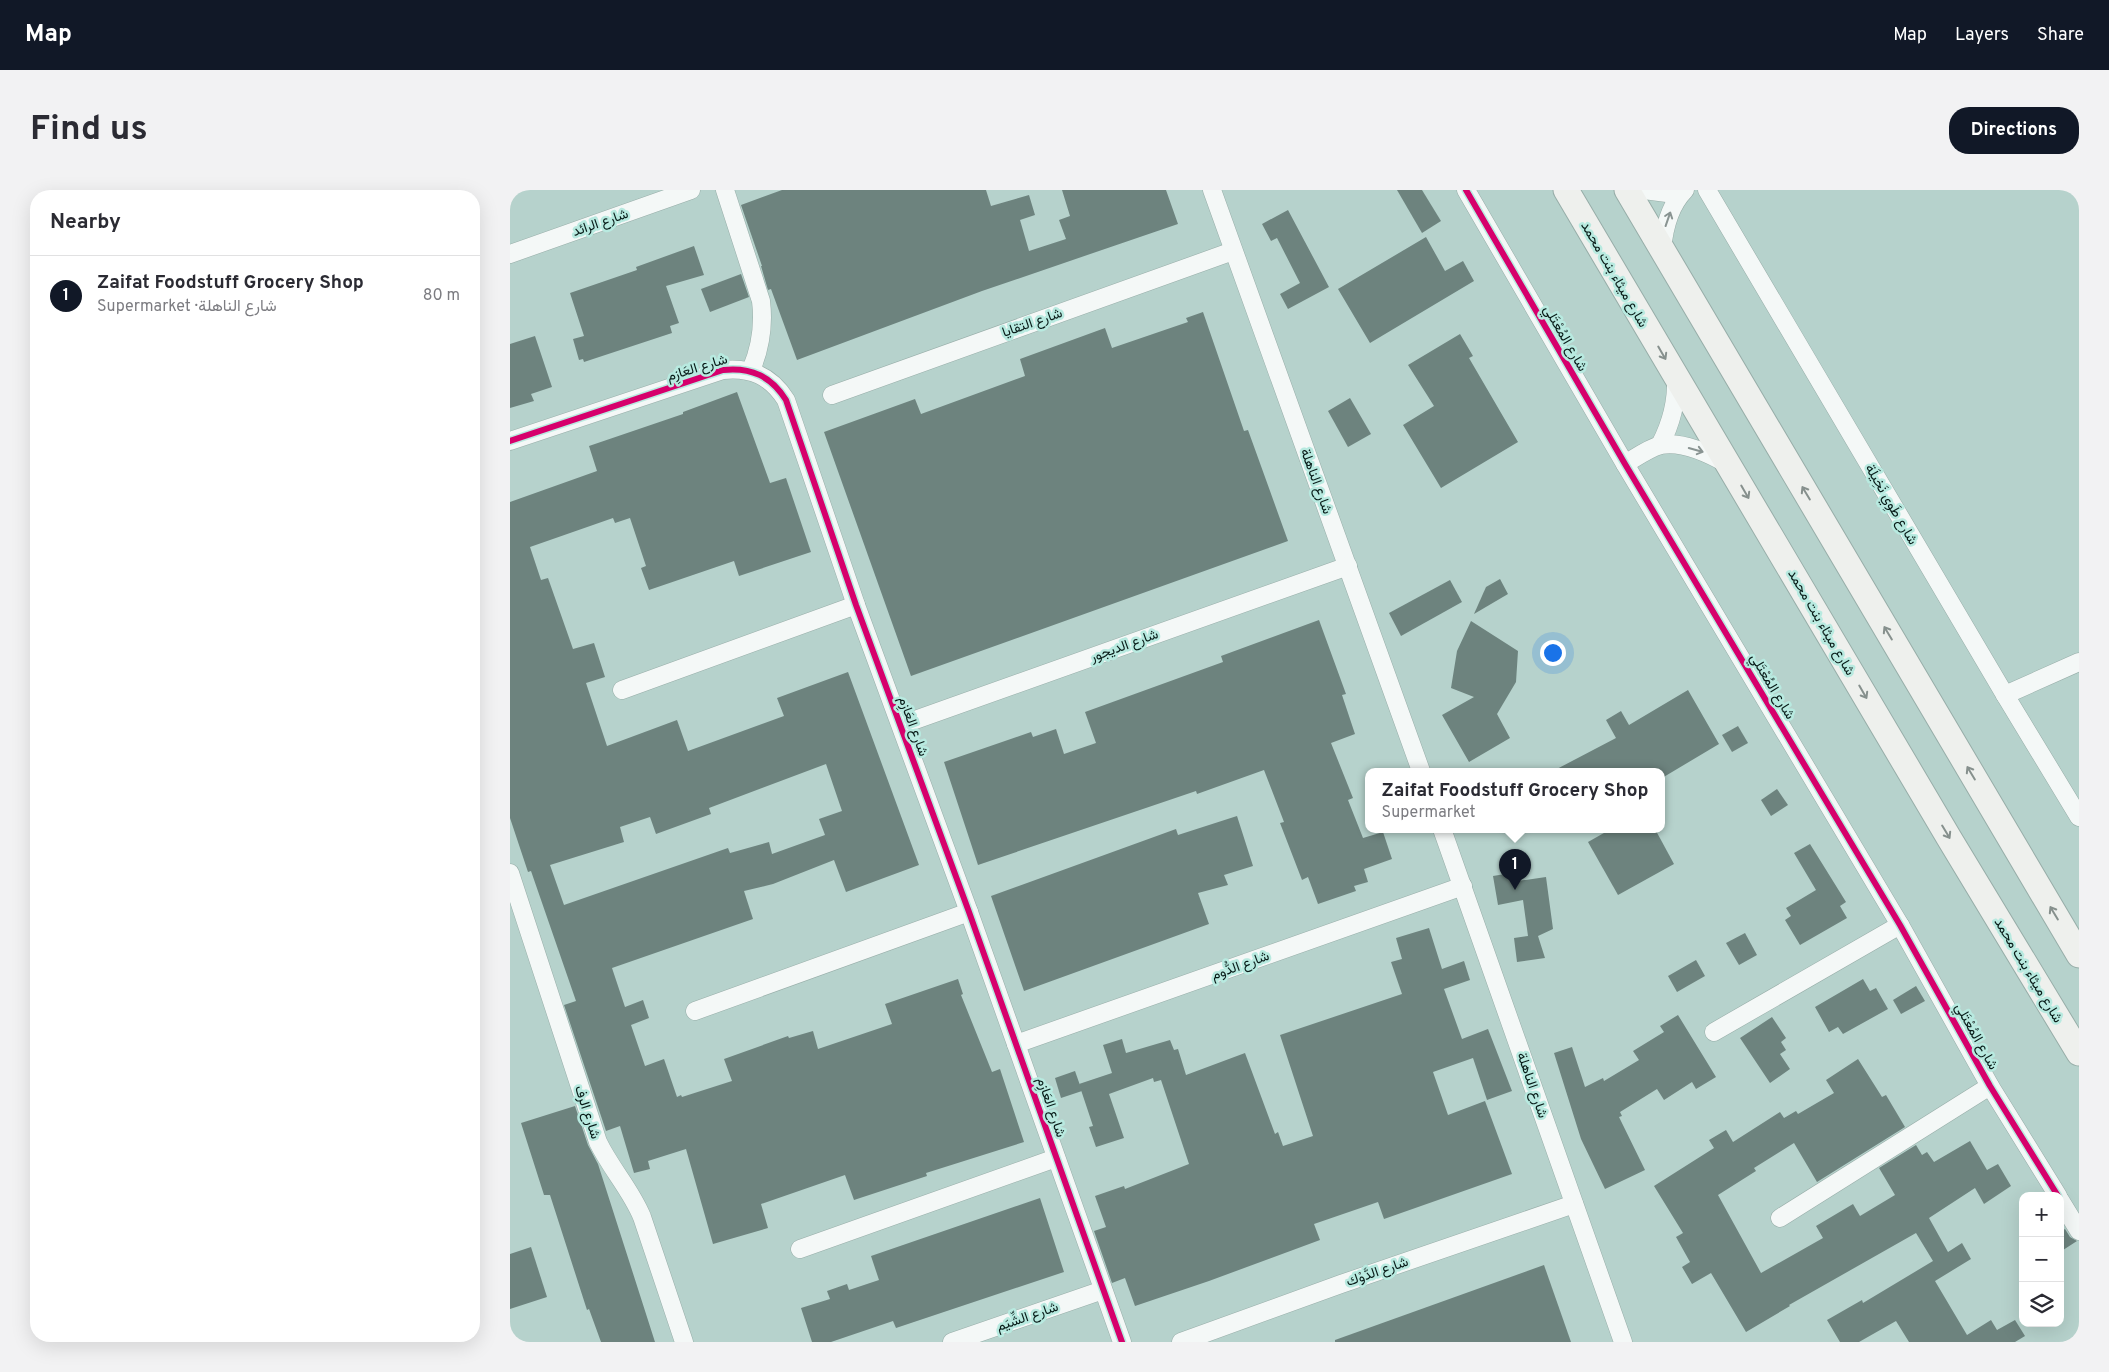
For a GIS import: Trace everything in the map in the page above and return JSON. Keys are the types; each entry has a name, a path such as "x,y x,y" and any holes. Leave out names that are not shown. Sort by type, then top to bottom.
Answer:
{"main road":[{"name":"شارع ميثاء بنت محمد","path":"1566,190 1949,838 2079,1053"},
{"path":"1627,190 2079,955"}],"street":[{"name":"شارع الرائد","path":"510,254 660,195 691,190"},
{"path":"725,190 761,301 763,318 762,336 758,354 750,370"},
{"name":"شارع الناهلة","path":"1212,190 1420,768"},
{"name":"شارع المُعْتَلي","path":"1466,190 1625,464 1900,925 1990,1086 2056,1192"},
{"path":"1644,190 1667,193 1684,191"},
{"name":"شارع طَوِي نَخِيلَة","path":"1707,190 2004,695 2079,817"},
{"path":"1662,250 1667,219 1684,191"},
{"name":"شارع التقايا","path":"832,395 1233,251"},
{"name":"شارع العَازِم","path":"510,441 723,370 737,368 750,370 771,381 786,400 856,605 969,912 1122,1342"},
{"path":"1660,446 1675,406 1676,378"},
{"path":"1625,464 1660,446 1674,446 1696,450 1730,465"},
{"name":"شارع الديجور","path":"901,725 1348,566"},
{"path":"622,690 856,605"},
{"path":"2004,695 2079,662"},
{"name":"شارع الناهلة","path":"1443,833 1624,1342"},
{"name":"شارع الرف","path":"510,873 598,1142 613,1169 635,1200 684,1342"},
{"name":"شارع الدُّوم","path":"1016,1044 1463,886"},
{"path":"695,1011 969,912"},
{"path":"1714,1032 1900,925"},
{"path":"1780,1218 1990,1086"},
{"name":"شارع العَازِم","path":"800,1249 1056,1158"},
{"name":"شارع الدَّوْك","path":"1181,1342 1341,1284 1574,1204"},
{"path":"2064,1207 2079,1231"},
{"name":"شارع الشِّيَم","path":"952,1342 1102,1290"}],"building":[{"path":"782,190 986,190 991,206 1029,195 1035,215 1020,220 1029,251 1066,239 1059,220 1070,216 1062,190 1166,190 1178,224 982,291 797,360 771,289 768,290 762,266 741,205"},
{"path":"1397,190 1422,190 1441,221 1422,233"},
{"path":"1288,210 1329,287 1288,309 1280,294 1300,283 1277,238 1271,241 1262,224"},
{"path":"1426,237 1445,271 1463,261 1474,281 1370,343 1338,289"},
{"path":"694,246 704,275 666,286 679,323 670,326 672,333 584,362 583,359 579,360 573,339 584,336 570,293 637,270 636,267"},
{"path":"741,274 749,297 710,312 701,289"},
{"path":"1203,312 1244,431 1248,430 1288,541 911,676 824,432 915,399 921,414 1025,376 1020,359 1105,328 1112,348 1188,322 1186,318"},
{"path":"1460,334 1473,356 1469,358 1518,442 1441,488 1403,425 1434,406 1408,365"},
{"path":"535,336 552,387 531,394 534,401 510,408 510,344"},
{"path":"737,392 770,483 786,478 811,552 739,576 734,561 649,590 641,568 646,566 630,518 615,523 613,518 530,547 541,580 548,578 573,649 594,643 605,677 586,683 607,746 677,720 688,751 784,716 777,698 848,672 919,865 846,892 834,860 773,884 744,891 753,919 612,968 625,1007 643,1000 649,1018 631,1025 645,1066 664,1059 677,1097 681,1095 682,1097 732,1081 724,1059 788,1036 789,1038 813,1031 818,1049 892,1024 885,1004 958,979 963,994 961,995 992,1072 1000,1069 1024,1142 926,1173 927,1176 854,1200 845,1175 761,1204 768,1228 713,1244 686,1149 648,1161 650,1169 634,1173 620,1126 606,1131 564,1005 576,1001 531,871 528,872 510,818 510,502 597,471 589,446 683,414 683,412","holes":["826,764 842,811 819,819 825,835 772,854 769,842 730,853 728,848 564,905 550,865 624,842 620,827 650,817 656,834 711,814 709,808"]},
{"path":"1350,398 1371,434 1348,447 1328,411"},
{"path":"1500,579 1508,594 1474,614 1486,587"},
{"path":"1450,580 1462,602 1401,636 1389,613"},
{"path":"1319,620 1346,694 1342,695 1355,734 1331,743 1353,798 1348,800 1363,838 1383,833 1392,859 1364,869 1368,882 1354,886 1356,891 1318,904 1308,877 1302,880 1280,823 1284,822 1264,770 1197,794 1196,791 978,865 944,762 1031,732 1033,737 1056,729 1064,754 1096,743 1085,712 1223,662 1221,656"},
{"path":"1471,621 1518,651 1516,682 1497,714 1510,738 1469,762 1442,715 1474,697 1451,688 1457,651"},
{"path":"1688,690 1719,744 1665,776 1665,768 1559,768 1616,738 1606,720 1621,711 1629,725"},
{"path":"1738,726 1748,743 1732,752 1722,735"},
{"path":"1777,789 1788,805 1771,816 1761,800"},
{"path":"1237,816 1253,866 1224,875 1228,885 1198,893 1209,924 1024,991 991,896 1176,829 1178,835"},
{"path":"1604,833 1657,833 1674,864 1618,895 1588,842"},
{"path":"1810,844 1846,902 1840,906 1847,918 1800,945 1785,920 1791,916 1786,908 1816,890 1794,853"},
{"path":"1517,872 1518,881 1546,877 1553,929 1538,936 1545,958 1517,962 1514,938 1528,936 1523,900 1498,905 1493,876"},
{"path":"1429,928 1442,969 1464,961 1470,980 1444,989 1462,1039 1488,1029 1512,1091 1487,1100 1473,1058 1433,1072 1448,1115 1485,1101 1512,1174 1384,1219 1378,1202 1314,1224 1320,1240 1135,1306 1125,1278 1112,1283 1094,1231 1106,1227 1095,1196 1124,1186 1125,1189 1189,1164 1161,1080 1154,1082 1153,1078 1109,1094 1124,1138 1096,1147 1089,1127 1093,1126 1079,1084 1112,1073 1103,1045 1122,1039 1126,1053 1170,1040 1174,1050 1178,1049 1186,1075 1245,1053 1275,1134 1278,1132 1283,1146 1313,1136 1280,1035 1402,994 1391,962 1402,959 1396,938"},
{"path":"1745,933 1757,955 1739,965 1726,943"},
{"path":"1696,960 1705,976 1677,992 1668,976"},
{"path":"1863,979 1870,991 1876,988 1888,1009 1843,1034 1838,1027 1829,1032 1815,1007"},
{"path":"1916,986 1925,1001 1901,1014 1893,1000"},
{"path":"1678,1015 1716,1077 1696,1089 1692,1082 1664,1100 1657,1089 1620,1112 1622,1116 1619,1117 1645,1170 1605,1189 1581,1139 1554,1053 1572,1047 1585,1087 1603,1078 1604,1081 1639,1060 1633,1051 1664,1032 1660,1026"},
{"path":"1772,1017 1786,1038 1781,1042 1786,1050 1780,1054 1790,1069 1770,1083 1740,1038"},
{"path":"1858,1059 1882,1097 1886,1095 1905,1127 1817,1182 1794,1143 1754,1168 1756,1171 1718,1195 1761,1273 1823,1238 1816,1226 1853,1204 1860,1216 1895,1195 1879,1168 1916,1145 1922,1155 1927,1152 1934,1162 1970,1141 1987,1170 1998,1164 2011,1186 1984,1204 1975,1188 1929,1218 1948,1252 1962,1243 1971,1259 1935,1281 1967,1335 1991,1320 1997,1330 2015,1320 2025,1336 2015,1342 1909,1342 1896,1321 1859,1342 1840,1342 1827,1320 1862,1300 1863,1303 1933,1261 1916,1233 1789,1305 1746,1332 1711,1273 1692,1284 1682,1267 1690,1262 1676,1237 1683,1233 1654,1186 1714,1148 1709,1140 1726,1130 1733,1142 1780,1112 1784,1118 1796,1111 1798,1114 1834,1093 1826,1080"},
{"path":"1075,1071 1082,1091 1061,1098 1055,1078"},
{"path":"575,1106 588,1145 598,1164 655,1342 601,1342 589,1309 587,1310 550,1195 544,1195 521,1123"},
{"path":"1040,1198 1064,1272 896,1328 893,1321 831,1342 812,1342 801,1308 830,1299 827,1291 847,1284 849,1290 879,1280 871,1256"},
{"path":"2064,1230 2070,1237 2077,1241 2064,1249 2064,1237"},
{"path":"531,1247 547,1297 510,1309 510,1254"},
{"path":"1544,1265 1571,1342 1335,1342 1335,1340"}],"cycle path":[{"path":"1466,190 1625,464 1900,925 1990,1086 2056,1192"},
{"path":"510,441 723,370 743,370 759,375 774,385 786,400 856,605 969,912 1122,1342"}],"place":[{"name":"Zaifat Foodstuff Grocery Shop","path":"1515,890"}]}
